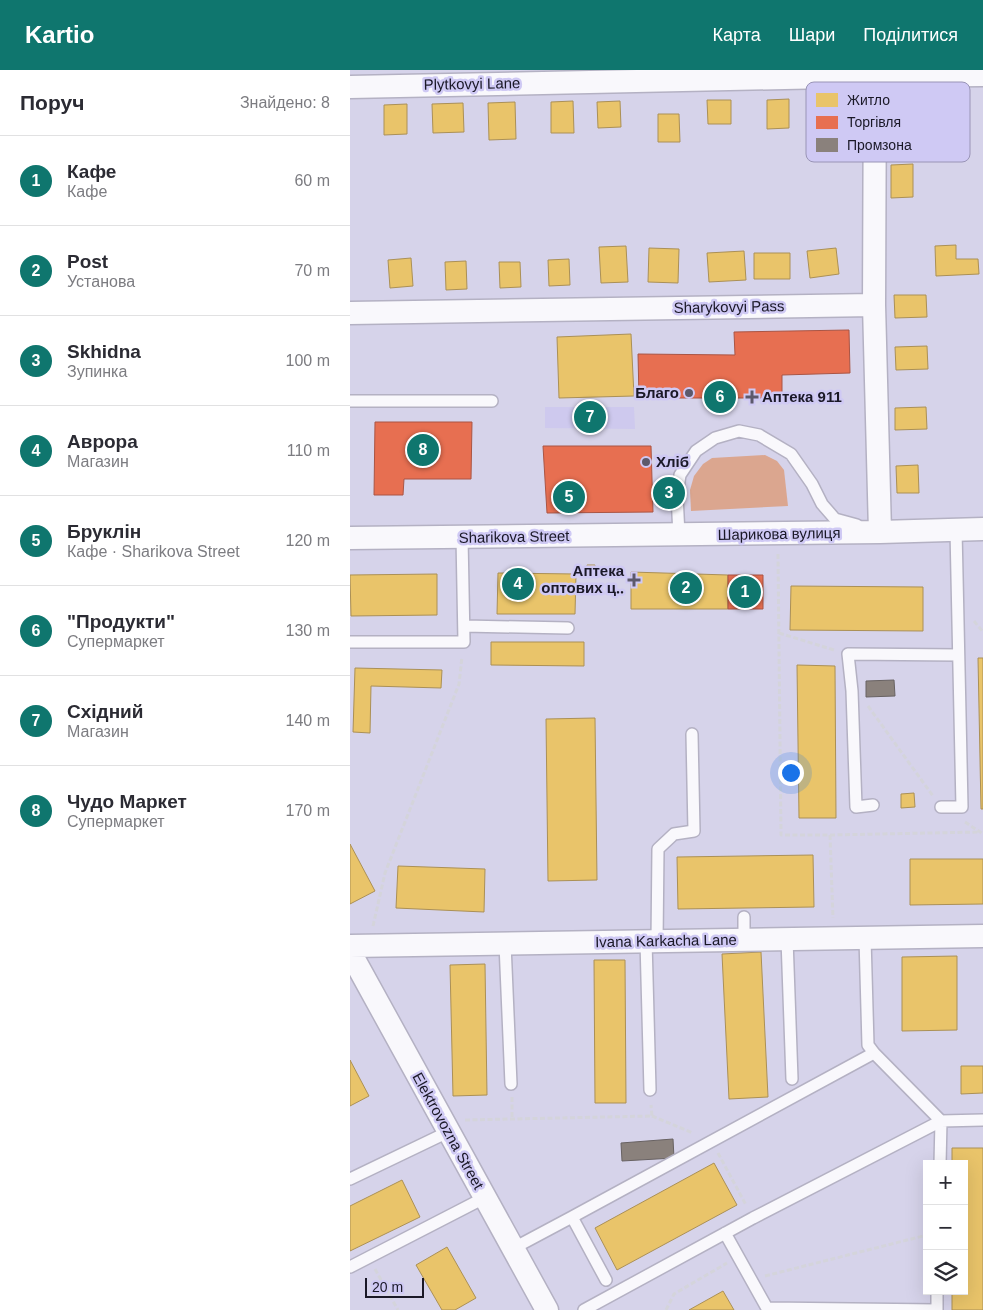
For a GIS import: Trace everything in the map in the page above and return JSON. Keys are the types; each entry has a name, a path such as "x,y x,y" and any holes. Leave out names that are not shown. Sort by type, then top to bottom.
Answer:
{"street":[{"name":"Plytkovyi Lane","path":"350,87 875,73 983,75"},
{"path":"875,162 874,305 880,532 983,529"},
{"name":"Sharykovyi Pass","path":"350,313 874,305"},
{"name":"Шарикова вулиця","path":"678,535 880,532"},
{"name":"Sharikova Street","path":"350,538 678,535"},
{"name":"Ivana Karkacha Lane","path":"356,948 983,936"},
{"name":"Elektrovozna Street","path":"356,948 445,1126 547,1310"}],"lane":[{"path":"350,401 492,401"},
{"path":"678,535 677,495 680,475 696,451 716,438 739,431 759,435 791,454 812,484 822,504 835,518 880,532"},
{"path":"941,807 962,807 956,530"},
{"path":"350,642 464,642 462,537"},
{"path":"464,626 568,628"},
{"path":"873,805 856,807 852,690 848,654 958,654"},
{"path":"650,1090 651,941 658,849 674,834 694,831 692,734"},
{"path":"744,917 744,940"},
{"path":"865,938 868,1044 874,1053 941,1121 940,1160"},
{"path":"787,939 792,1079"},
{"path":"505,944 512,1084"},
{"path":"512,1249 874,1053"},
{"path":"584,1310 752,1218 941,1121 983,1120"},
{"path":"352,1174 445,1126"},
{"path":"350,1267 484,1198"},
{"path":"572,1217 606,1280"},
{"path":"725,1233 768,1309 937,1310 937,1295"}],"path":[{"path":"778,534 781,835 982,833"},
{"path":"779,633 848,654"},
{"path":"356,948 458,684 464,642"},
{"path":"868,706 941,807 982,833"},
{"path":"830,836 834,938"},
{"path":"512,1084 512,1119"},
{"path":"445,1126 512,1119 652,1116 650,1090"},
{"path":"751,1279 923,1236"},
{"path":"666,1310 674,1294 738,1256"},
{"path":"368,1257 398,1310"}],"shaded area":[{"path":"545,407 634,407 635,429 545,428"},
{"path":"765,455 777,461 784,470 788,506 691,511 690,490 694,476 703,464 712,458"}],"building: Житло":[{"path":"789,99 789,128 767,129 767,100"},
{"path":"707,100 731,100 731,124 708,124"},
{"path":"573,101 574,133 551,133 551,102"},
{"path":"620,101 621,127 598,128 597,102"},
{"path":"515,102 516,139 489,140 488,103"},
{"path":"463,103 464,132 433,133 432,104"},
{"path":"407,104 407,134 384,135 384,105"},
{"path":"658,114 679,114 680,142 658,142"},
{"path":"913,164 913,197 891,198 891,165"},
{"path":"956,245 956,259 978,259 979,274 936,276 935,246"},
{"path":"626,246 628,282 601,283 599,247"},
{"path":"649,248 679,249 678,283 648,282"},
{"path":"836,248 839,274 810,278 807,251"},
{"path":"744,251 746,280 709,282 707,253"},
{"path":"754,253 790,253 790,279 754,279"},
{"path":"411,258 413,286 390,288 388,260"},
{"path":"569,259 570,285 549,286 548,260"},
{"path":"466,261 467,289 446,290 445,262"},
{"path":"499,262 520,262 521,287 500,288"},
{"path":"894,295 926,295 927,317 895,318"},
{"path":"631,334 634,396 559,398 557,337"},
{"path":"927,346 928,369 896,370 895,347"},
{"path":"926,407 927,429 895,430 895,408"},
{"path":"918,465 919,493 897,493 896,466"},
{"path":"587,565 595,565 595,573 587,572"},
{"path":"631,572 728,575 728,609 631,609"},
{"path":"498,573 576,574 575,614 497,614"},
{"path":"437,574 437,615 351,616 350,575"},
{"path":"791,586 923,587 923,631 790,630"},
{"path":"491,642 584,642 584,666 491,665"},
{"path":"978,658 983,658 983,809 981,809"},
{"path":"797,665 835,666 836,818 799,818"},
{"path":"355,668 442,670 441,688 371,686 370,733 353,732"},
{"path":"595,718 597,880 548,881 546,719"},
{"path":"914,793 915,807 901,808 901,794"},
{"path":"350,844 375,891 350,904"},
{"path":"813,855 814,907 678,909 677,857"},
{"path":"910,859 983,859 983,904 910,905"},
{"path":"398,866 485,869 484,912 396,908"},
{"path":"761,952 768,1097 729,1099 722,954"},
{"path":"957,956 957,1030 902,1031 902,957"},
{"path":"594,960 625,960 626,1103 595,1103"},
{"path":"485,964 487,1095 453,1096 450,965"},
{"path":"350,1060 369,1096 350,1106"},
{"path":"961,1066 983,1066 983,1093 961,1094"},
{"path":"952,1148 983,1148 983,1310 952,1310 952,1295 968,1295 968,1160 952,1160"},
{"path":"714,1163 737,1205 617,1270 595,1228"},
{"path":"402,1180 420,1217 350,1251 350,1206"},
{"path":"447,1247 476,1298 455,1310 442,1310 416,1265"},
{"path":"723,1291 734,1310 689,1310"}],"building: Торгівля":[{"path":"849,330 850,373 782,375 782,398 639,398 638,354 735,355 734,332"},
{"path":"375,422 472,422 471,479 404,479 403,495 374,495"},
{"path":"543,446 651,446 653,512 547,513"},
{"path":"728,575 763,575 763,609 728,609"}],"building: Промзона":[{"path":"894,680 895,696 866,697 866,681"},
{"path":"673,1139 674,1158 622,1161 621,1143"}],"place":[{"name":"Благо","path":"689,393"},
{"name":"\"Продукти\"","path":"720,397"},
{"name":"Аптека 911","path":"752,397"},
{"name":"Східний","path":"590,417"},
{"name":"Чудо Маркет","path":"423,450"},
{"name":"Хліб","path":"646,462"},
{"name":"Skhidna","path":"669,493"},
{"name":"Бруклін","path":"569,497"},
{"name":"Аптека оптових ц‥","path":"634,580"},
{"name":"Аврора","path":"518,584"},
{"name":"Post","path":"686,588"},
{"name":"Кафе","path":"745,592"}]}
